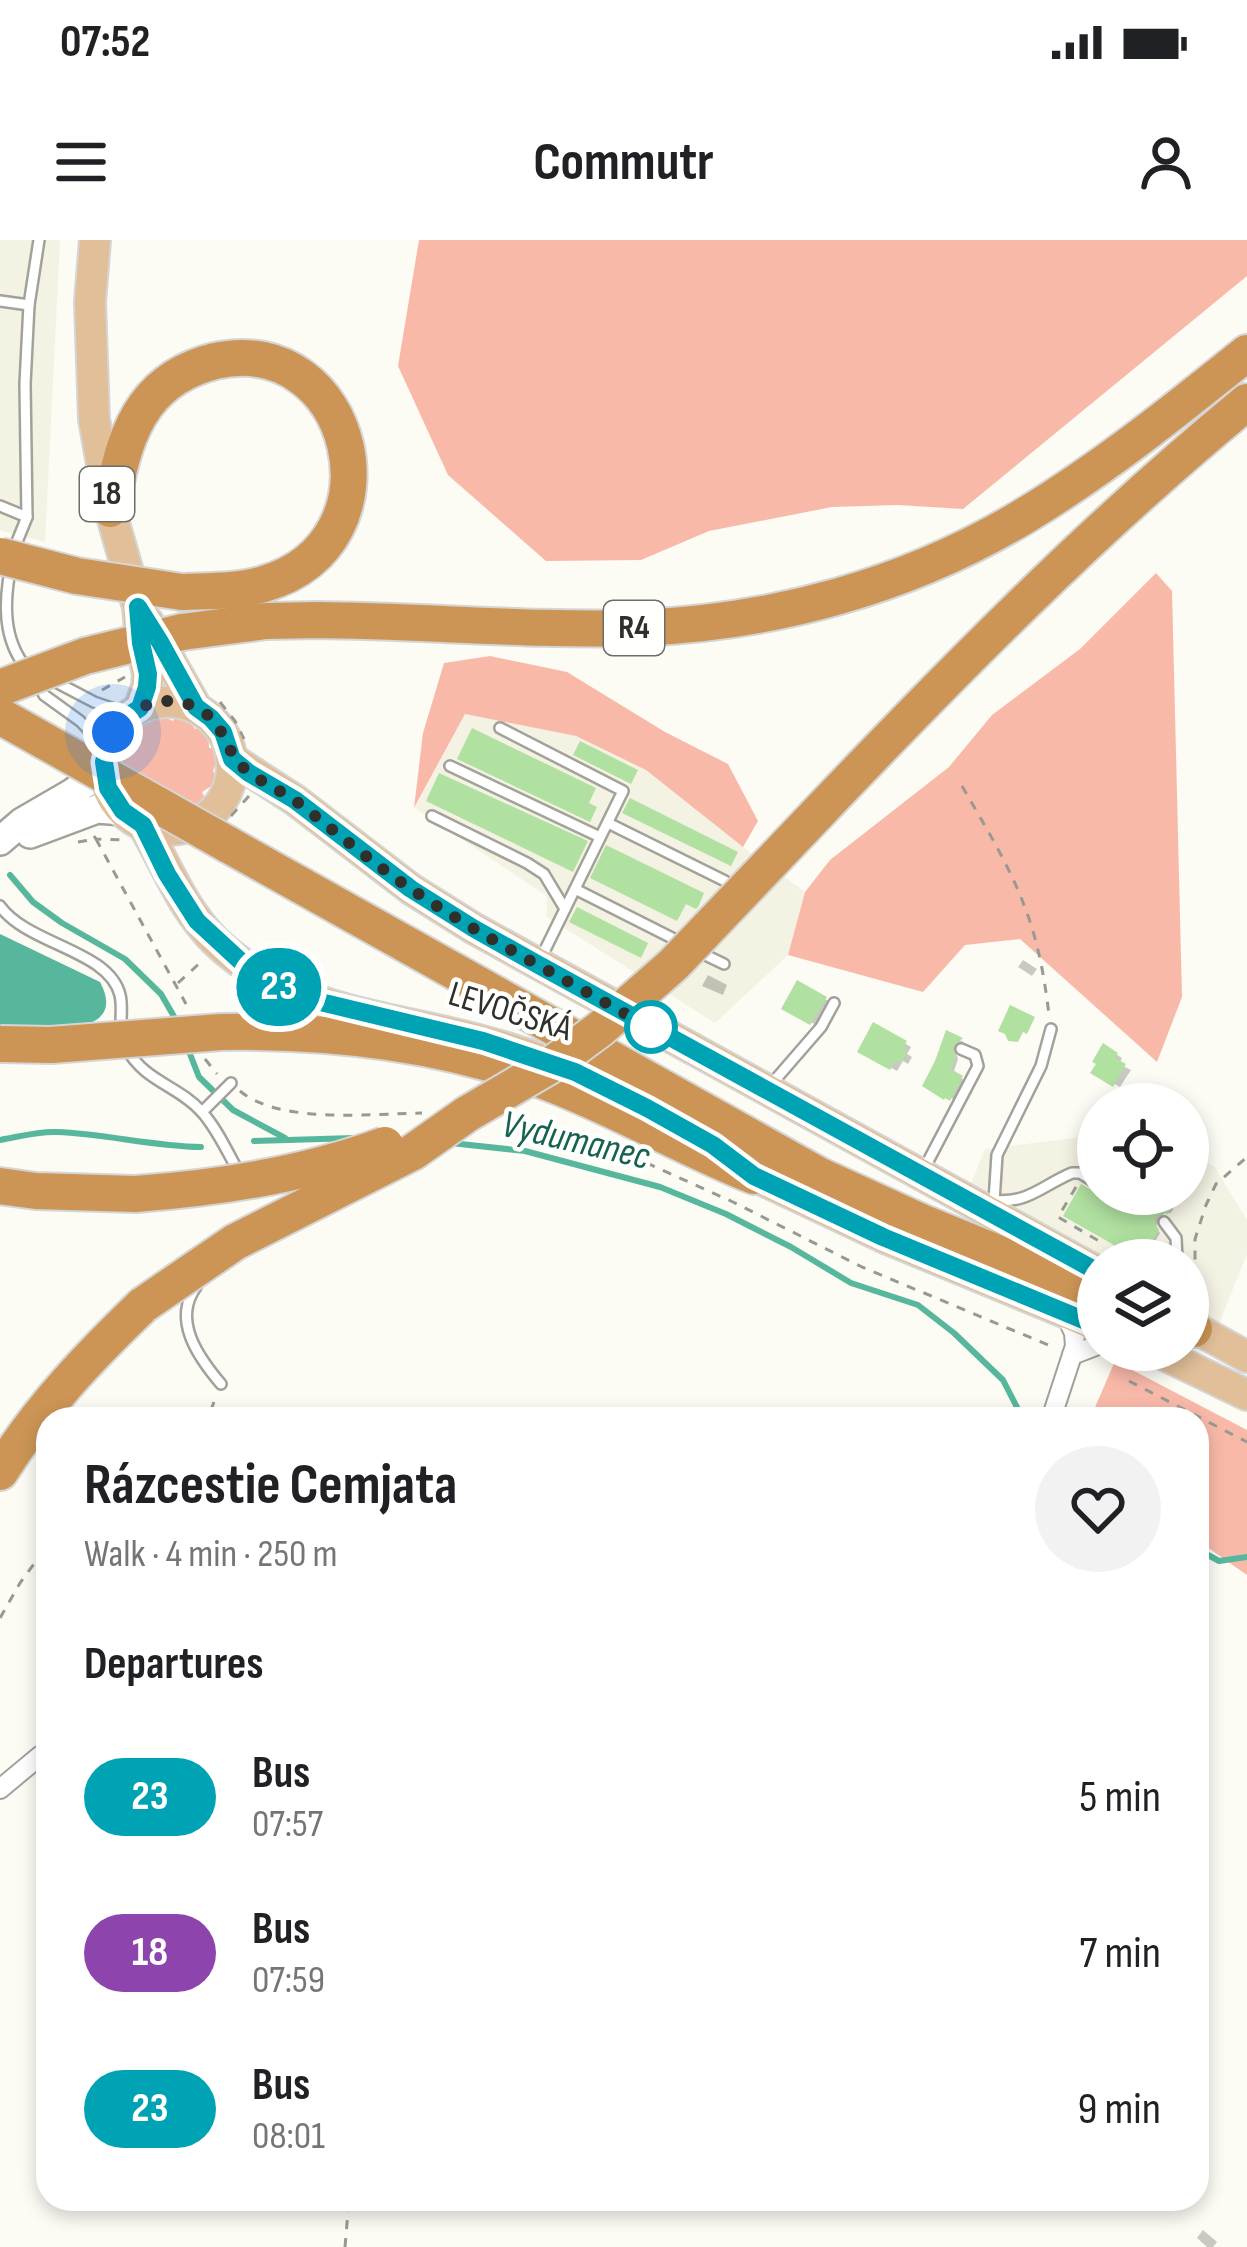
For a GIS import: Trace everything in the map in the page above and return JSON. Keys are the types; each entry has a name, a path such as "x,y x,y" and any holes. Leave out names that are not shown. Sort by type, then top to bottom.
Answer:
{"highway":[{"name":"R4","path":"17,682 85,656 182,632 266,621 638,628 737,618 834,598 941,559 1024,516 1080,481 1247,353"},
{"path":"110,509 125,444 135,423 156,393 186,370 224,359 268,363 318,392 338,420 350,458 349,492 331,535 296,569 266,584 182,592"},
{"path":"47,1407 143,1305 235,1242 413,1151 554,1063 636,999 1015,610 1247,402"},
{"path":"9,546 77,575 218,600 280,605 318,620"},
{"path":"0,716 226,832 757,1142 868,1199 1077,1285"},
{"path":"0,1044 358,1037 421,1046 560,1087 754,1176"},
{"path":"0,1186 135,1194 243,1183 356,1154 467,1114"},
{"path":"0,1472 36,1422"}],"main road":[{"name":"LEVOČSKÁ","path":"94,240 90,302 94,419 110,509 138,607 148,674 147,687 134,711 117,725 105,759 108,788 213,939 250,970 291,992 551,1062 713,1145 754,1176 883,1237 1077,1317"},
{"name":"LEVOČSKÁ","path":"138,607 227,741 261,779 411,889 836,1129 1077,1243"},
{"path":"134,711 155,702 203,701"},
{"path":"1,840 97,809 173,830 202,820 218,807 228,789 239,750"},
{"path":"1,840 72,793 105,759"},
{"path":"1209,1335 1247,1357"},
{"path":"1197,1371 1247,1395"}],"street":[{"path":"1055,1407 1076,1340 1064,1311"},
{"path":"1072,1355 1077,1353"},
{"path":"0,1790 36,1758"}],"lane":[{"path":"0,506 27,517 25,384 29,305 39,240"},
{"path":"0,301 29,305"},
{"name":"LEVOČSKÁ","path":"27,517 9,546 6,592 11,642 19,658 17,682 80,721 105,759"},
{"path":"17,682 57,682 94,702 134,711"},
{"path":"500,728 623,791 537,964"},
{"path":"450,766 600,837"},
{"path":"432,816 544,874 565,909"},
{"path":"608,823 725,881"},
{"path":"574,889 724,964"},
{"path":"2,912 111,976 121,997 121,1033 133,1060 202,1112 254,1200"},
{"path":"674,1025 727,1055 762,1088 820,1027 834,1003"},
{"path":"617,1009 657,1015"},
{"path":"994,1201 998,1155 1041,1066 1051,1029"},
{"path":"924,1169 978,1066 975,1055 961,1049"},
{"path":"202,1112 228,1086"},
{"path":"836,1129 994,1201 1029,1197 1077,1173"},
{"path":"226,1262 256,1233 259,1213"},
{"path":"1163,1222 1176,1239"},
{"path":"212,1274 189,1298 185,1315 189,1335 221,1384"}],"path":[{"path":"94,702 115,681 148,674"},
{"path":"203,701 228,711 239,750"},
{"path":"226,832 261,779"},
{"path":"962,786 1027,912 1043,971 1051,1029"},
{"path":"82,813 186,1004"},
{"path":"96,839 124,840 150,862 164,867"},
{"path":"177,985 204,958"},
{"path":"210,1037 206,1062 228,1086 251,1101 287,1112 425,1113"},
{"path":"508,1122 609,1146 862,1267 1072,1355"},
{"path":"1195,1239 1216,1184 1247,1157"},
{"path":"1077,1184 1058,1217 1083,1239"},
{"path":"1129,1381 1179,1407"},
{"path":"211,1407 221,1384"},
{"path":"1209,1422 1247,1442"},
{"path":"0,1618 36,1561"},
{"path":"345,2247 348,2211"}],"shaded area":[{"path":"0,240 60,240 45,542 0,530"},
{"path":"419,240 1247,240 1247,276 963,509 832,507 709,531 641,560 546,561 448,475 398,366"},
{"path":"1156,573 1172,591 1182,997 1157,1062 1020,939 965,945 923,992 788,955 805,892 830,860 949,767 992,715 1080,649"},
{"path":"490,656 567,672 728,764 758,821 743,847 646,770 576,736 465,714 414,808 423,733 444,663"},
{"path":"157,714 173,721 177,715 187,718 195,729 204,729 209,748 216,748 213,771 217,776 202,792 205,798 193,807 119,768 121,746 131,738 128,733 150,723"},
{"path":"465,714 576,736 646,770 805,892 788,955 715,1023 547,917 547,896 415,808"},
{"path":"0,934 100,982 106,1001 102,1014 74,1028 0,1028"},
{"path":"1077,1138 1077,1215 1209,1215 1209,1164 1214,1166 1247,1220 1247,1254 1218,1326 1209,1321 1209,1239 1077,1239 1077,1249 968,1191 985,1149"},
{"path":"1111,1371 1134,1371 1203,1407 1095,1407"},
{"path":"1209,1410 1247,1430 1247,1575 1209,1548"}],"building":[{"path":"472,728 596,788 589,803 597,807 590,822 457,759"},
{"path":"580,741 638,770 631,784 573,755"},
{"path":"439,773 588,841 573,872 426,801"},
{"path":"630,798 738,852 731,866 622,813"},
{"path":"606,845 704,893 698,907 686,904 677,921 590,878"},
{"path":"577,907 648,943 641,958 569,922"},
{"path":"797,980 827,997 810,1025 781,1009"},
{"path":"1010,1005 1035,1017 1018,1042 1008,1041 998,1031"},
{"path":"873,1022 907,1041 901,1063 896,1060 890,1070 857,1052"},
{"path":"946,1030 963,1038 952,1047 956,1056 951,1069 963,1076 950,1101 922,1086"},
{"path":"1103,1043 1126,1064 1115,1083 1106,1083 1090,1073 1096,1064 1092,1062"},
{"path":"1077,1191 1077,1215 1159,1215 1155,1224 1159,1230 1154,1239 1103,1239 1063,1216"}],"waterway":[{"path":"10,875 33,902 125,959 161,994 176,1020"},
{"path":"188,1049 199,1077 233,1110 285,1138"},
{"name":"Vydumanec","path":"0,1140 57,1132 201,1147"},
{"name":"Vydumanec","path":"254,1141 354,1138"},
{"name":"Vydumanec","path":"451,1143 525,1151 660,1187 726,1214 851,1283 918,1305 1003,1380 1017,1407"},
{"name":"Vydumanec","path":"1209,1556 1219,1561 1247,1557"}],"bus line":[{"name":"23","path":"1077,1260 537,964 411,889 295,800 232,759 223,732 196,707 138,607 147,687 140,708 117,725 109,740 105,779 117,804 143,825 197,921 250,970 274,985 331,1006 454,1033 575,1072 713,1145 754,1176 883,1237 1077,1317"}],"route":[{"path":"113,732 129,714 155,702 196,707 218,724 232,759 295,800 411,889 651,1027"}]}
